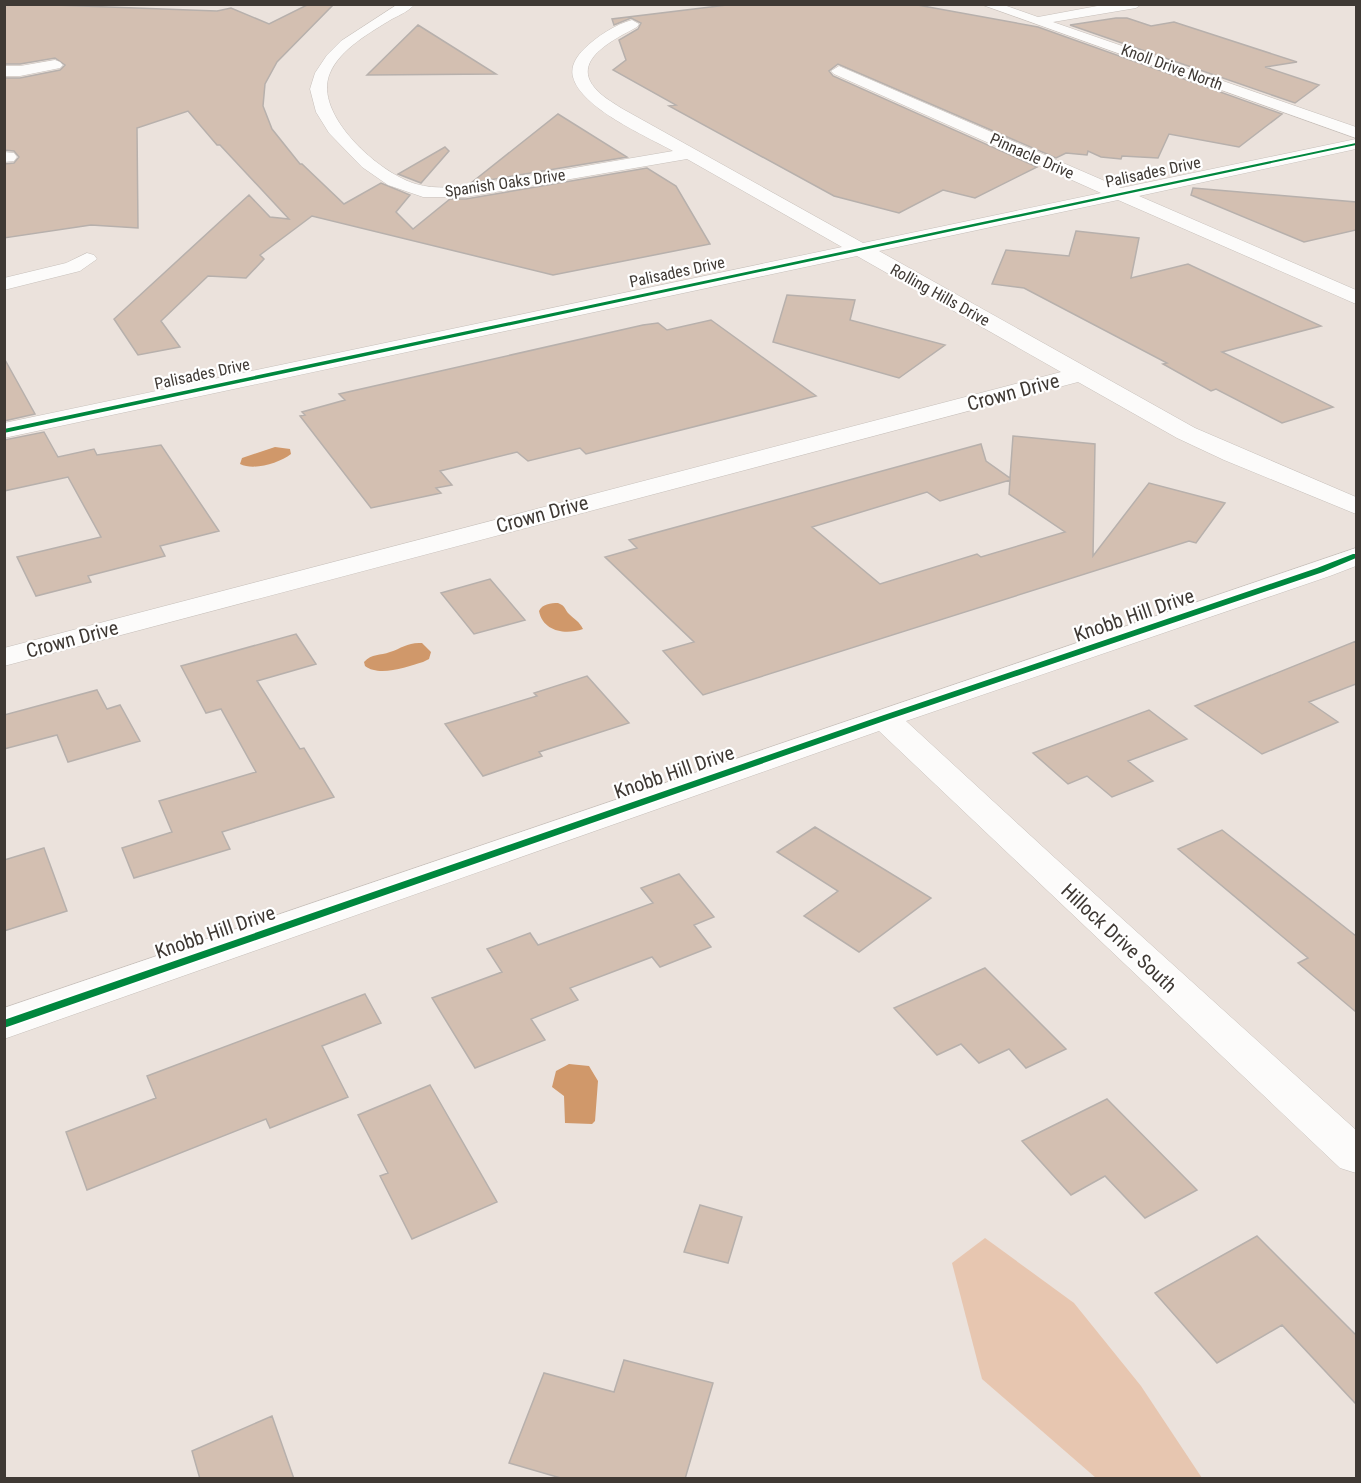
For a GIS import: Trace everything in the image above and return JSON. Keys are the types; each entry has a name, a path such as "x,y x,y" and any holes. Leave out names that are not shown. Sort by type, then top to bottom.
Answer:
{"street":[{"name":"Spanish Oaks Drive","path":"409,4 365,30 339,50 321,76 318,94 320,105 331,126 362,157 410,189 449,193 484,189 689,153"},
{"name":"Knoll Drive North","path":"986,4 1356,133"},
{"path":"1036,20 1136,4"},
{"name":"Rolling Hills Drive","path":"632,24 590,51 581,62 579,77 591,94 615,111 1196,437 1356,506"},
{"path":"4,71 20,71 55,65"},
{"name":"Pinnacle Drive","path":"839,71 1356,298"},
{"name":"Palisades Drive","path":"4,431 1356,144"},
{"path":"4,284 73,267 87,259"},
{"name":"Crown Drive","path":"4,657 1081,374"},
{"name":"Knobb Hill Drive","path":"4,1024 1356,556"},
{"name":"Hillock Drive South","path":"884,718 1041,867 1356,1156"}],"shaded area":[{"path":"275,447 290,449 291,454 266,465 252,467 240,464 242,458"},
{"path":"558,603 564,606 583,629 570,632 556,630 545,624 541,618 540,609 547,604"},
{"path":"422,643 431,652 429,659 423,662 385,671 365,666 364,662 373,656 409,644"},
{"path":"569,1064 589,1066 598,1081 595,1121 592,1124 565,1123 564,1096 552,1087 556,1071"},
{"path":"985,1238 1074,1303 1141,1386 1202,1478 1096,1478 982,1379 952,1263"}],"building":[{"path":"309,4 334,4 277,62 265,84 263,106 272,129 300,164 344,204 381,183 410,195 396,212 413,229 450,199 466,199 647,168 676,186 710,244 553,275 312,216 260,255 264,259 246,278 208,276 161,321 180,347 138,355 114,319 249,195 270,217 289,219 220,145 217,145 188,111 137,128 138,228 91,225 4,238 4,164 14,163 19,157 14,151 4,150 4,78 20,78 60,70 65,65 55,58 20,64 4,64 4,5 217,11 231,8 269,24"},
{"path":"735,4 912,4 1038,27 1282,114 1239,147 1169,134 1158,158 1101,157 1088,151 1087,155 1066,153 1056,158 838,64 829,71 833,76 1037,167 975,198 943,190 899,213 834,196 669,106 676,105 613,70 626,60 619,40 638,29 641,23 631,18 614,25 612,19"},
{"path":"1127,18 1151,26 1174,22 1297,62 1265,67 1319,85 1295,103 1070,25"},
{"path":"418,25 496,74 367,75"},
{"path":"558,114 627,157 471,183"},
{"path":"445,147 449,151 421,183 398,174"},
{"path":"1193,188 1356,202 1356,230 1304,242 1191,195"},
{"path":"1076,231 1139,238 1131,278 1188,264 1321,326 1222,352 1333,407 1282,423 1216,389 1211,391 1163,364 1167,363 1024,288 992,284 1006,250 1069,256"},
{"path":"787,295 855,300 850,320 945,345 899,378 773,342"},
{"path":"711,320 816,396 586,454 580,448 528,461 517,452 440,471 452,485 436,488 441,493 371,508 300,416 305,415 302,412 345,400 339,394 643,325 658,323 667,330"},
{"path":"4,358 35,414 4,421"},
{"path":"44,432 58,457 94,449 97,455 161,445 219,531 160,546 165,556 88,576 91,582 36,596 17,557 101,537 68,477 4,491 4,440"},
{"path":"1013,436 1095,444 1093,556 1149,483 1225,503 1196,543 1189,541 703,695 663,651 694,642 605,557 637,548 629,540 981,444 986,461 1010,478","holes":["1010,480 1009,494 1065,532 981,557 977,554 880,584 812,527 927,492 940,501"]},
{"path":"490,579 525,620 474,634 441,593"},
{"path":"296,634 316,664 257,681 300,749 304,748 334,797 222,832 230,849 134,878 122,848 172,832 159,801 256,772 221,709 206,713 181,666"},
{"path":"1356,641 1356,684 1309,702 1338,722 1262,754 1195,706"},
{"path":"587,676 629,723 539,752 542,756 483,776 445,724 537,696 534,693"},
{"path":"97,690 107,709 120,705 140,741 68,762 57,735 4,749 4,715"},
{"path":"1149,710 1187,739 1128,761 1153,781 1112,797 1087,776 1068,784 1033,753"},
{"path":"815,827 931,898 859,952 804,916 838,891 777,852"},
{"path":"1222,830 1356,936 1356,1012 1298,963 1308,958 1178,849"},
{"path":"44,848 67,911 4,931 4,860"},
{"path":"679,874 714,917 694,925 711,947 660,967 652,957 570,988 578,1000 531,1019 545,1040 475,1068 432,998 502,972 487,949 530,933 538,945 653,903 641,888"},
{"path":"985,968 1066,1049 1026,1068 1009,1049 979,1063 961,1044 937,1055 894,1008"},
{"path":"365,994 381,1023 322,1046 348,1097 270,1128 266,1119 87,1190 66,1132 156,1098 147,1076"},
{"path":"430,1085 497,1202 412,1239 380,1176 388,1173 358,1115"},
{"path":"1107,1099 1197,1190 1145,1218 1105,1176 1071,1195 1022,1141"},
{"path":"700,1205 742,1217 728,1263 684,1252"},
{"path":"1257,1236 1356,1335 1356,1404 1282,1325 1217,1363 1155,1293"},
{"path":"624,1360 713,1383 685,1479 564,1479 509,1463 544,1373 614,1392"},
{"path":"272,1416 294,1479 200,1479 192,1451"}],"cycle path":[{"path":"4,431 1356,144"},
{"path":"4,1024 1356,556"}]}
